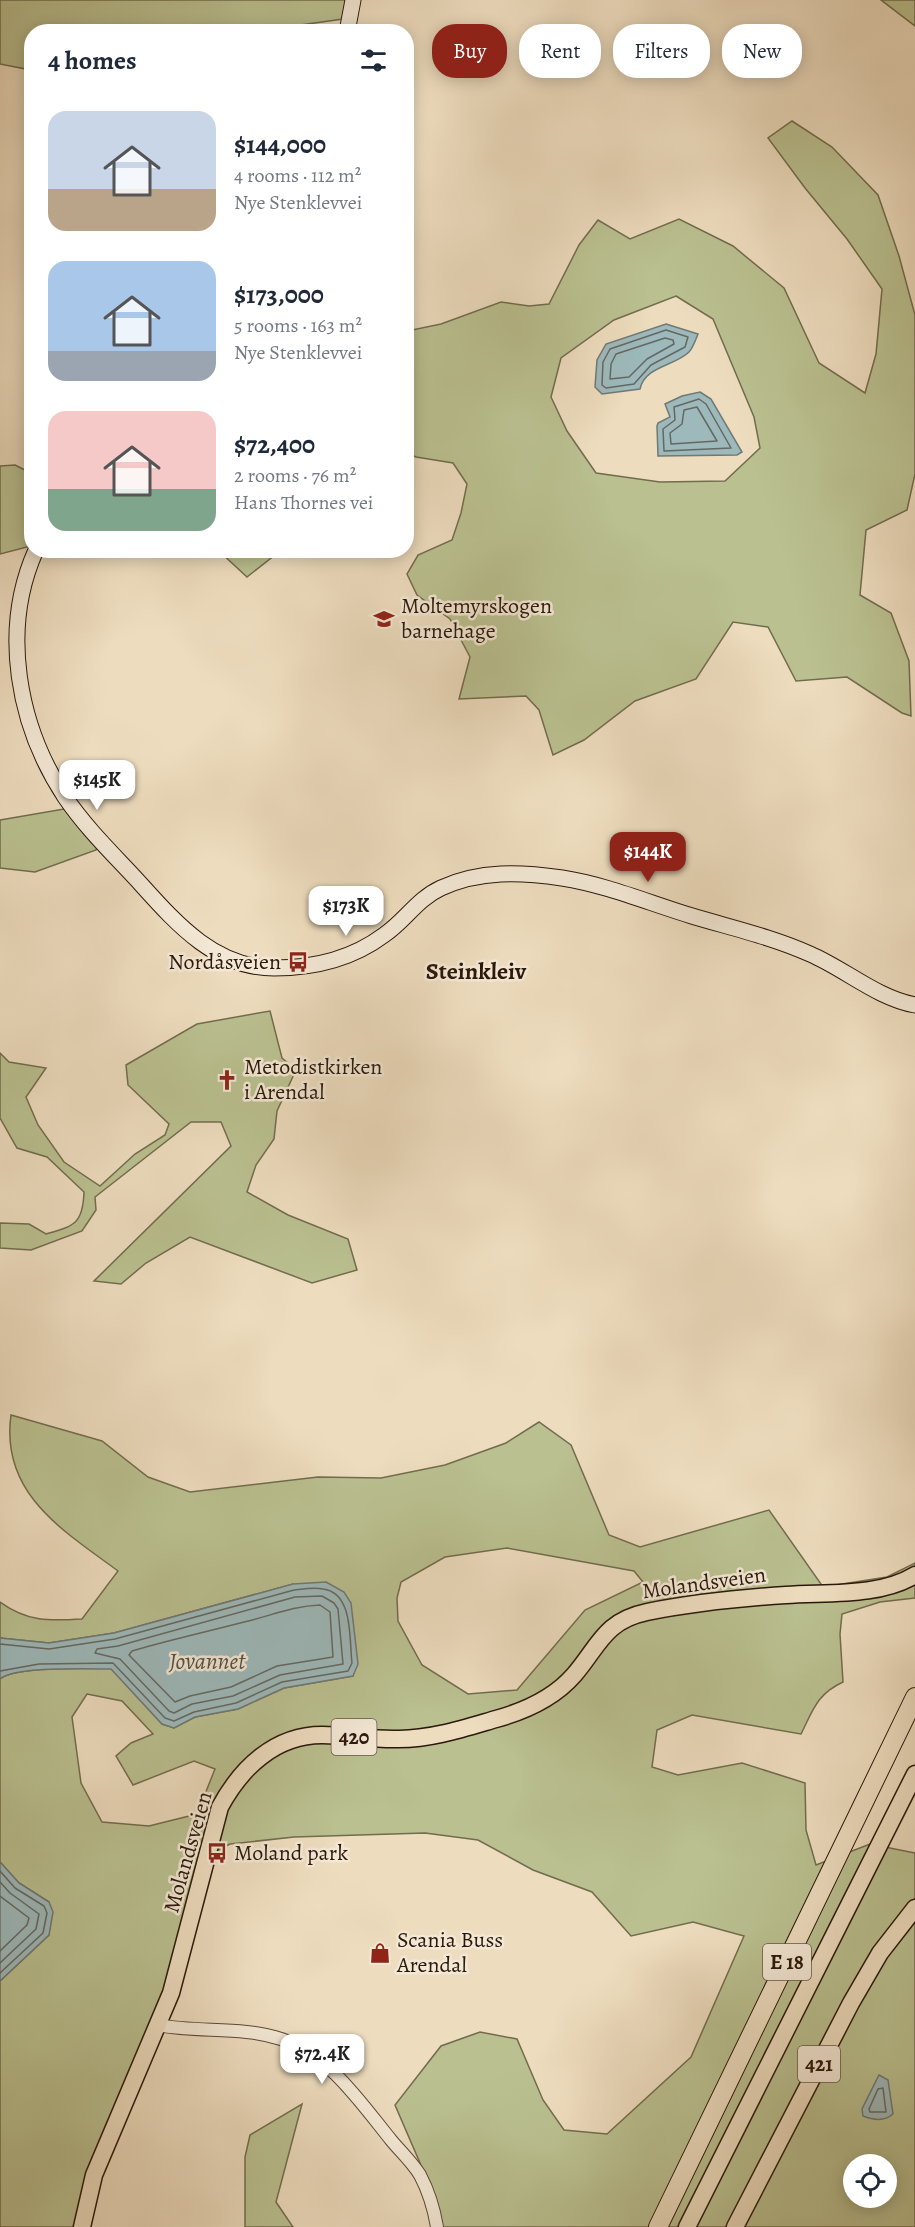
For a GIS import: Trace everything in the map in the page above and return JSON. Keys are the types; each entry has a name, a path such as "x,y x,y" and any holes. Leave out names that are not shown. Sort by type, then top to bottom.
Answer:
{"highway":[{"name":"E 18","path":"658,2227 915,1698"}],"main road":[{"path":"348,24 353,0"},
{"path":"33,558 18,603 15,654 24,705 42,753 65,798 157,902 190,935 214,952 248,966 272,968 314,965 347,955 386,934 406,913 440,889 469,878 504,873 582,882 772,939 818,958 893,999 915,1005"},
{"name":"Molandsveien","path":"82,2227 94,2175 158,2025 177,1974 220,1807 242,1772 275,1747 303,1737 320,1735 418,1738 500,1718 533,1707 556,1693 574,1675 601,1637 612,1626 638,1615 783,1595 877,1588 905,1581 915,1575"},
{"name":"E 18","path":"687,2227 915,1774"},
{"name":"421","path":"735,2227 850,2003 880,1953 915,1908"},
{"name":"421","path":"743,2227 866,1989 915,1919"}],"street":[{"path":"158,2025 182,2030 228,2031 277,2038 311,2054 351,2091 419,2174 434,2207 437,2227"}],"green space":[{"path":"0,0 353,0 343,19 308,24 24,24 24,69 0,64"},
{"path":"881,0 915,0 915,26"},
{"path":"792,121 832,147 878,195 899,256 915,315 915,474 907,510 866,530 860,595 891,613 909,661 911,716 902,713 847,677 796,681 768,627 733,622 696,679 635,701 584,740 553,755 539,710 526,696 459,699 470,657 450,619 417,595 407,574 418,555 452,540 467,484 453,463 414,456 414,330 441,324 501,302 529,306 549,304 579,245 598,220 630,239 679,219 733,246 784,288 819,363 865,393 876,354 882,289 847,239 768,138","holes":["676,296 713,319 754,417 760,448 725,481 660,482 596,473 567,431 551,397 561,358 614,320"]},
{"path":"15,465 24,470 24,548 0,554 0,466"},
{"path":"227,558 271,558 247,577"},
{"path":"64,809 99,838 96,850 35,872 0,868 0,820"},
{"path":"270,1011 282,1058 296,1070 277,1111 274,1139 256,1165 247,1192 288,1215 348,1239 357,1270 312,1283 190,1237 146,1263 121,1284 94,1281 231,1146 221,1122 191,1122 95,1197 96,1210 82,1231 31,1250 0,1248 0,1223 29,1224 46,1234 64,1229 79,1217 84,1192 47,1157 17,1148 0,1118 0,1053 9,1062 46,1068 26,1097 38,1125 64,1162 100,1186 135,1154 165,1135 169,1124 128,1085 126,1065 197,1024"},
{"path":"11,1415 102,1441 148,1477 190,1492 318,1477 381,1478 445,1465 506,1443 539,1422 571,1445 609,1535 640,1547 769,1510 823,1587 887,1577 915,1563 915,1598 880,1602 842,1614 840,1634 843,1682 821,1697 801,1734 692,1715 657,1730 652,1767 678,1775 742,1763 805,1783 806,1830 816,1865 870,1844 915,1853 915,2227 439,2227 420,2163 395,2105 441,2046 480,2032 517,2039 543,2100 564,2130 607,2134 691,2057 744,1936 693,1922 631,1936 592,1892 533,1870 478,1840 425,1833 294,1837 230,1844 211,1854 82,2227 0,2227 0,1981 49,1935 49,1902 19,1883 0,1862 0,1679 20,1672 36,1670 111,1668 162,1724 174,1728 195,1717 238,1709 284,1688 353,1676 293,1584 114,1633 49,1643 0,1638 0,1602 10,1609 39,1619 82,1619 118,1571 77,1541 40,1508 26,1489 15,1467 10,1443","holes":["507,1548 634,1571 643,1582 585,1610 517,1690 468,1694 422,1665 398,1621 397,1598 401,1582 445,1557","87,1694 122,1701 153,1734 131,1743 116,1756 133,1785 194,1761 215,1769 197,1814 149,1826 102,1822 81,1783 72,1717"]},
{"path":"302,2104 276,2202 293,2227 245,2227 245,2157 250,2135"}],"water":[{"path":"666,324 698,334 689,352 648,375 640,389 602,394 595,387 597,360 606,344"},
{"path":"700,392 711,399 742,452 737,455 658,456 657,426 658,423 670,417 665,404 682,396"},
{"name":"Jovannet","path":"326,1582 344,1592 351,1603 358,1664 353,1676 284,1688 238,1709 195,1717 174,1728 162,1724 111,1669 36,1670 8,1675 0,1679 0,1638 49,1643 114,1633 293,1584"},
{"path":"0,1862 19,1883 49,1902 53,1912 49,1935 0,1981"},
{"path":"879,2075 888,2080 893,2114 878,2119 863,2116 862,2109"}],"place":[{"name":"Moltemyrskogen barnehage","path":"384,619"},
{"name":"Nordåsveien","path":"298,962"},
{"name":"Metodistkirken i Arendal","path":"227,1080"},
{"name":"Moland park","path":"217,1853"},
{"name":"Scania Buss Arendal","path":"380,1953"}],"district":[{"name":"Steinkleiv","path":"476,971"}]}
